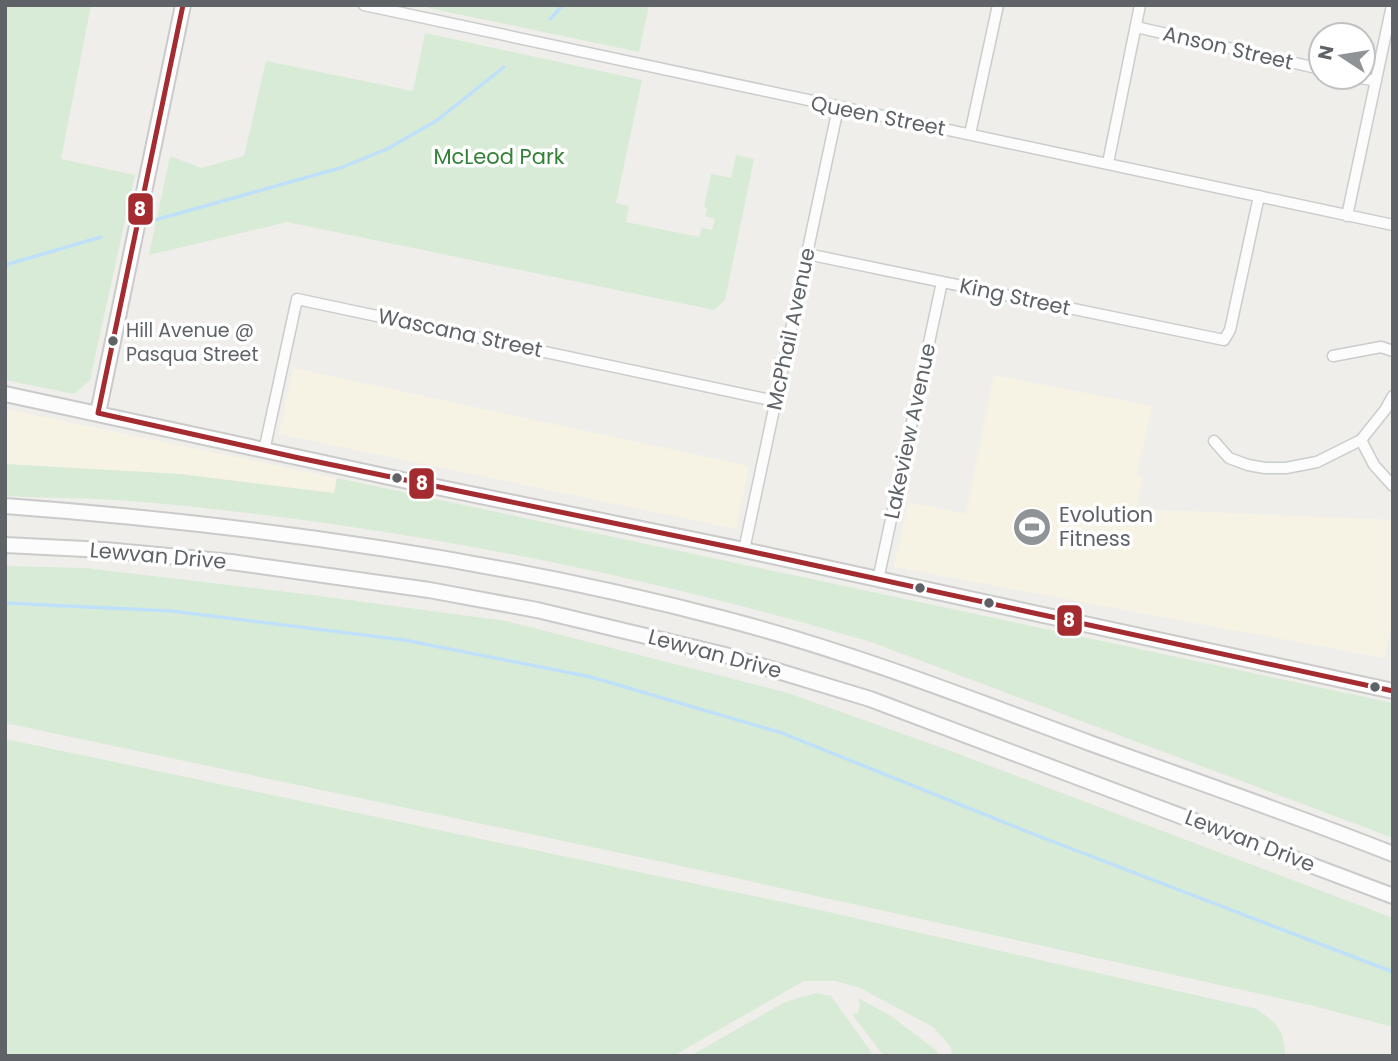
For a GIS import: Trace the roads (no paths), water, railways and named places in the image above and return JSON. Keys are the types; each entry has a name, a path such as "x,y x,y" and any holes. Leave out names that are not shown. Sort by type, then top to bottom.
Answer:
{"main road":[{"path":"97,413 183,5"},
{"path":"5,394 1393,691"},
{"name":"Lewvan Drive","path":"5,506 228,527 433,555 545,576 668,604 866,660 1393,854"},
{"name":"Lewvan Drive","path":"5,545 189,558 327,574 523,607 661,638 870,699 1393,896"},
{"path":"1309,863 1393,888"}],"street":[{"name":"Queen Street","path":"364,5 1393,225"},
{"path":"970,134 998,5"},
{"path":"1108,163 1140,5"},
{"path":"1377,76 1392,5"},
{"name":"Anson Street","path":"1136,27 1307,66"},
{"path":"1347,215 1374,91"},
{"name":"McPhail Avenue","path":"744,550 838,108"},
{"name":"King Street","path":"807,254 1224,340 1230,330 1259,195"},
{"name":"Lakeview Avenue","path":"878,580 942,282"},
{"name":"Wascana Street","path":"264,451 297,299 775,401"},
{"path":"1333,356 1381,347 1393,351"},
{"path":"1214,441 1229,458 1248,465 1286,468 1317,462 1361,440 1393,396"},
{"path":"1361,440 1374,465 1393,486"}],"waterway":[{"path":"550,19 563,5"},
{"path":"155,220 340,168 387,149 436,121 504,67"},
{"path":"5,265 101,237"},
{"path":"5,603 171,611 404,640 591,677 782,733 1028,832 1393,972"}],"place":[{"name":"Hill Avenue @ Pasqua Street","path":"113,341"},
{"name":"Evolution Fitness","path":"1032,527"}],"park label":[{"name":"McLeod Park","path":"499,157"}]}
